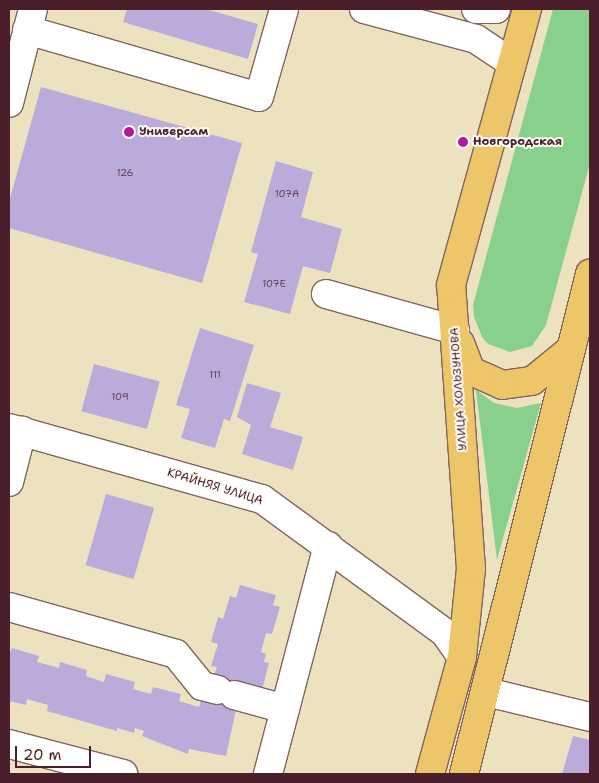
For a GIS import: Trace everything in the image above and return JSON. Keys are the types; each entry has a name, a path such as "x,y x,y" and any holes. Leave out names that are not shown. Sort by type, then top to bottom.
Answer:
{"main road":[{"name":"УЛИЦА ХОЛЬЗУНОВА","path":"430,774 462,657 471,569 451,285 527,9"},
{"path":"464,774 590,274"},
{"path":"455,330 471,371 502,385 532,381 570,350"}],"street":[{"path":"9,103 30,19 259,97 284,9"},
{"path":"364,9 476,38 512,63"},
{"path":"476,9 496,9"},
{"path":"326,294 455,330"},
{"path":"9,482 16,430"},
{"name":"КРАЙНЯЯ УЛИЦА","path":"16,430 262,499 445,633 462,657"},
{"path":"268,774 328,546"},
{"path":"9,607 176,654 202,686 285,709"},
{"path":"486,692 590,717"},
{"path":"9,744 123,774"}],"green space":[{"path":"553,9 590,9 590,163 546,325 532,346 510,352 488,344 482,337 474,317 473,305"},
{"path":"476,390 494,403 517,408 541,403 497,560"}],"building":[{"path":"127,9 206,9 258,24 248,59 123,22"},
{"path":"41,87 242,143 202,283 9,228 9,202"},
{"path":"276,161 313,172 301,217 342,229 330,273 303,266 290,314 244,302 258,254 251,252"},
{"path":"200,328 254,345 230,421 224,419 215,448 181,438 190,409 176,405"},
{"path":"94,364 160,382 147,429 81,411"},
{"path":"247,383 281,393 270,427 303,437 293,470 242,454 251,425 237,417"},
{"path":"106,494 154,508 134,579 86,565"},
{"path":"240,585 276,595 273,605 280,607 272,634 266,633 261,652 266,654 264,662 269,663 262,690 237,705 226,756 189,749 188,754 142,736 144,731 135,728 134,733 117,728 117,731 47,711 48,705 27,699 26,705 9,701 9,655 12,648 39,656 37,662 59,668 60,662 87,670 86,676 104,682 106,674 135,682 133,689 151,694 153,687 181,694 179,701 199,707 201,701 214,704 221,680 213,678 217,667 211,666 218,644 211,642 218,617 223,619 230,596 236,598"},
{"path":"573,736 590,740 590,774 562,774"}],"place":[{"name":"Универсам","path":"129,132"},
{"name":"Новгородская","path":"463,142"}]}
